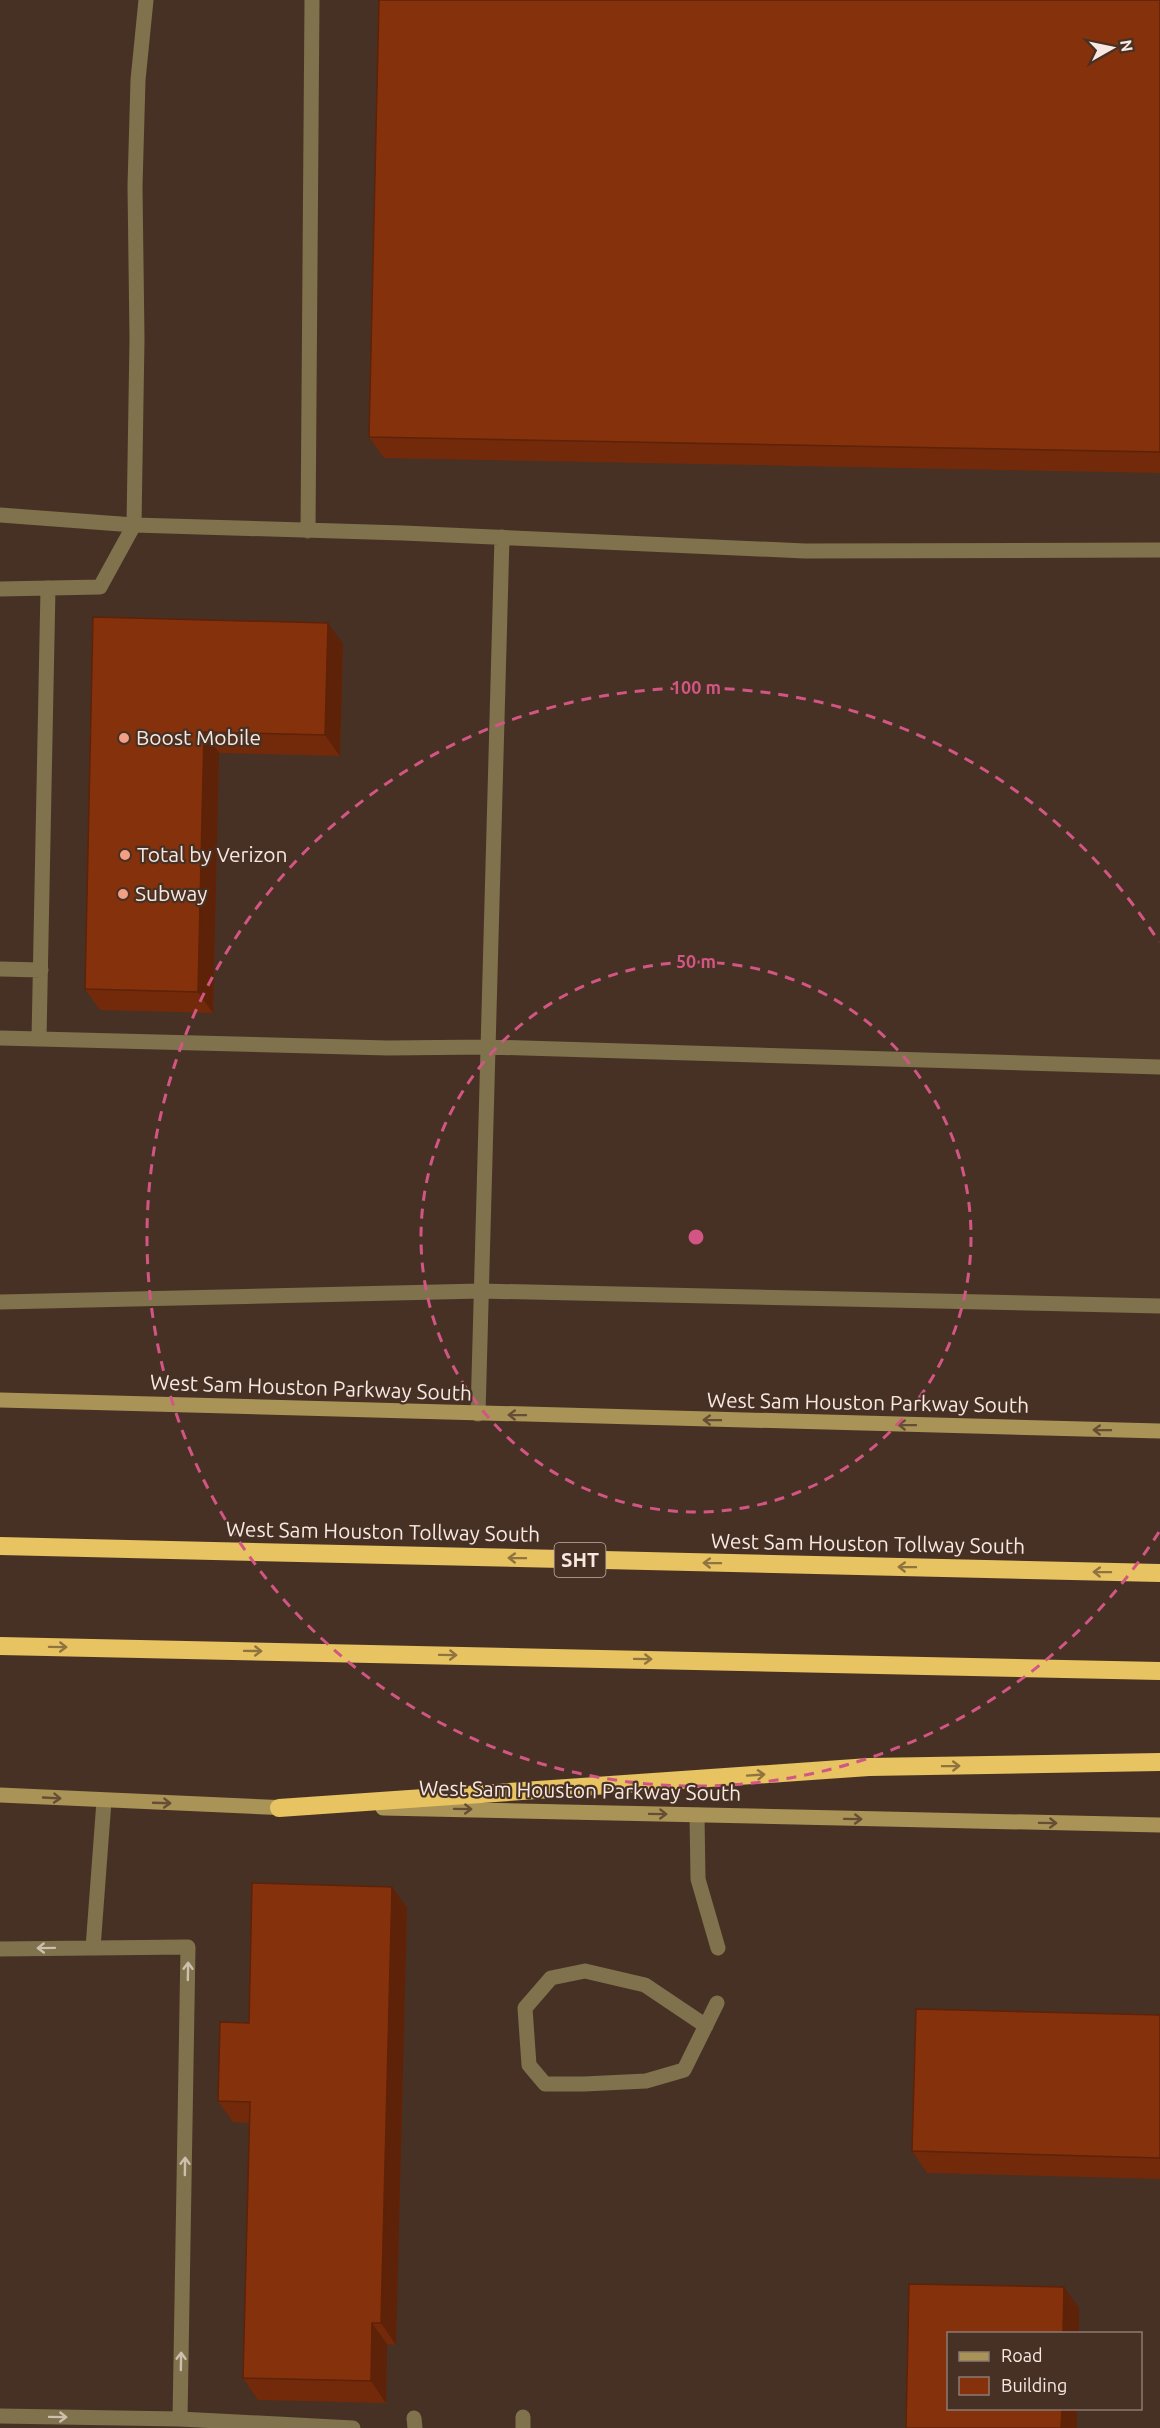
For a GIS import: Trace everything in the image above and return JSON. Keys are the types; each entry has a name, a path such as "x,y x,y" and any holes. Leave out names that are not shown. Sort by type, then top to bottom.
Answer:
{"highway":[{"name":"West Sam Houston Tollway South","path":"0,1546 1160,1574"},
{"path":"0,1646 1160,1671"},
{"path":"279,1808 869,1767 1160,1762"}],"main road":[{"name":"West Sam Houston Parkway South","path":"0,1400 1160,1431"},
{"name":"West Sam Houston Parkway South","path":"0,1795 279,1808 463,1809 1160,1825"}],"lane":[{"path":"0,589 100,587 134,525 137,339 135,186 138,80 146,0"},
{"path":"308,531 312,0"},
{"path":"0,515 134,525 502,537 805,551 1160,550"},
{"path":"478,1414 502,537"},
{"path":"39,1039 48,588"},
{"path":"0,969 41,970"},
{"path":"0,1038 388,1048 488,1047 1160,1067"},
{"path":"0,1302 481,1291 1160,1306"},
{"path":"93,1947 104,1801"},
{"path":"697,1815 698,1879 718,1948"},
{"path":"0,1949 188,1947 180,2419"},
{"path":"706,2026 645,1985 585,1971 551,1978 525,2008 529,2065 545,2084 584,2084 646,2081 684,2070 706,2026 717,2002"},
{"path":"0,2416 180,2419 353,2428"}],"building":[{"path":"379,0 1160,0 1160,452 369,437"},
{"path":"93,617 328,623 325,735 204,732 198,992 85,989"},
{"path":"252,1883 392,1887 381,2323 372,2323 371,2381 243,2378 250,2102 218,2101 220,2022 249,2023"},
{"path":"916,2009 1160,2015 1160,2158 912,2151"},
{"path":"909,2284 1064,2287 1063,2332 947,2332 947,2410 1062,2410 1061,2428 906,2428"}],"place":[{"name":"Boost Mobile","path":"124,738"},
{"name":"Total by Verizon","path":"125,855"},
{"name":"Subway","path":"123,894"}]}
